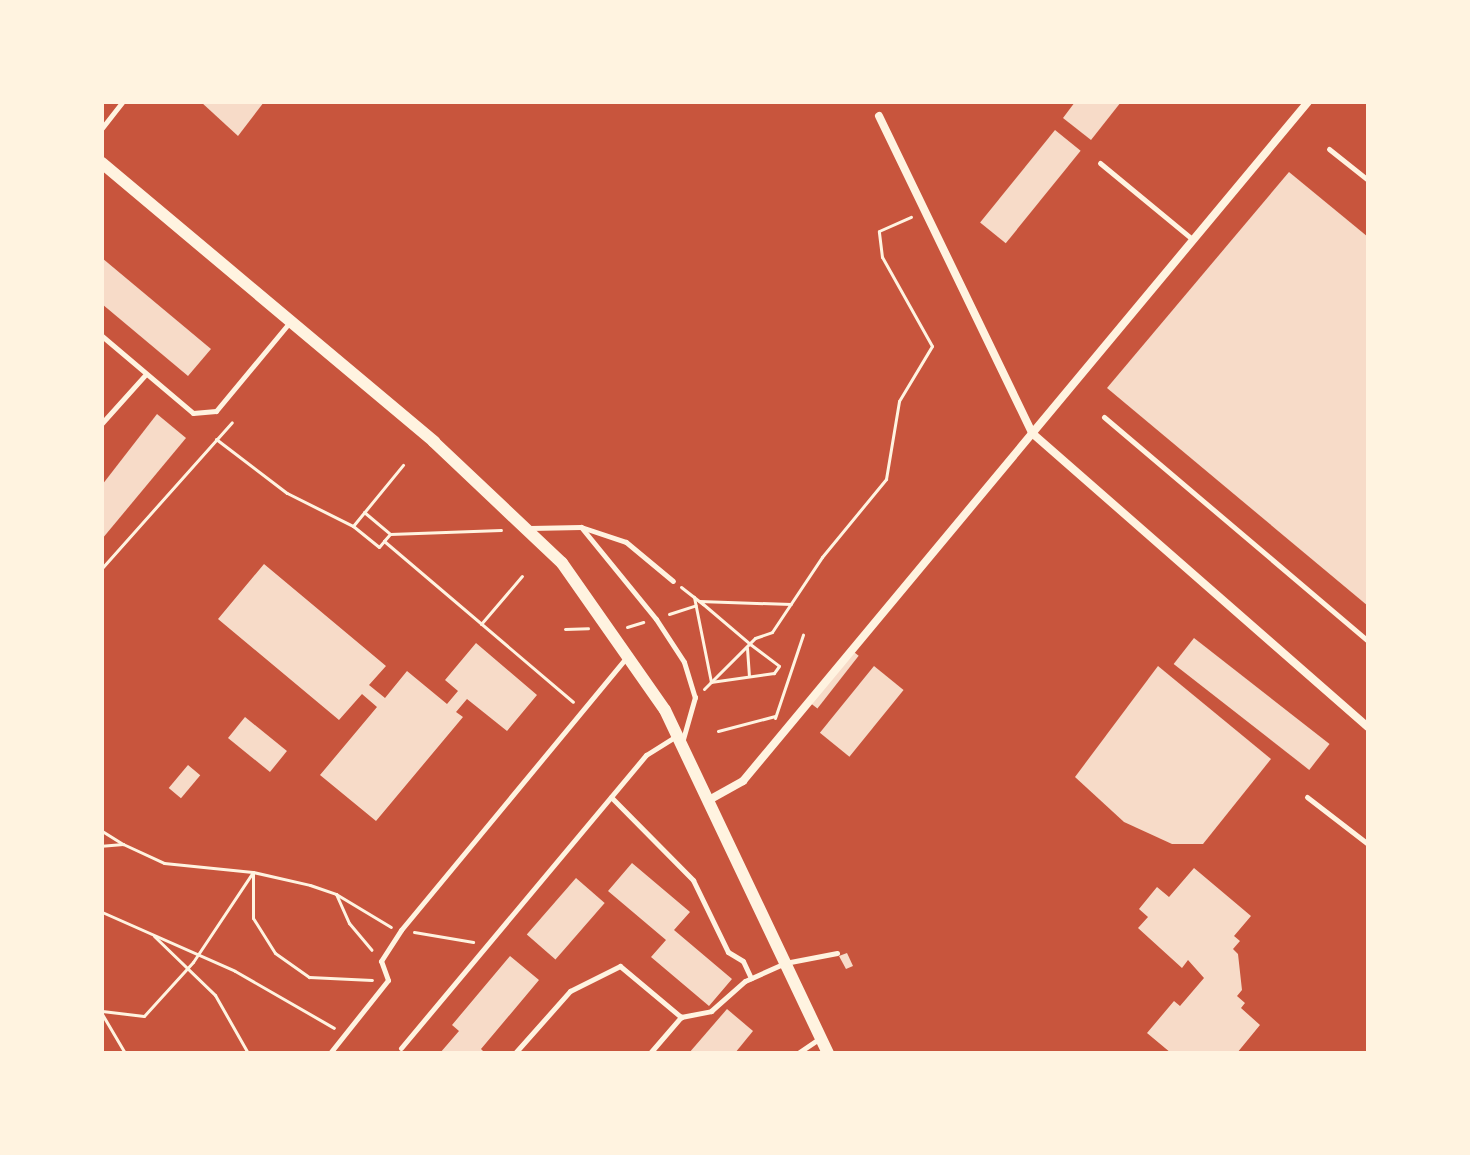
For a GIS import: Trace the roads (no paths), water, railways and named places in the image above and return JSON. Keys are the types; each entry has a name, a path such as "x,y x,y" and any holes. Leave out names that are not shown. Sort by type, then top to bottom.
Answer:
{"street":[{"path":"709,800 743,781 801,706 1308,102"},
{"path":"879,116 1032,433 1368,727"},
{"path":"102,163 530,528 630,653 680,739 828,1053"}],"lane":[{"path":"102,128 122,102"},
{"path":"1329,149 1368,180"},
{"path":"1100,163 1191,238"},
{"path":"102,336 193,413 216,411 291,322"},
{"path":"102,423 145,375"},
{"path":"1104,417 1368,641"},
{"path":"530,528 581,527 626,542 673,581"},
{"path":"401,1048 652,749 680,739 695,697 684,662 656,619 581,527"},
{"path":"330,1053 388,980 381,961 401,930 630,653"},
{"path":"611,797 693,880 728,952 743,961 751,978"},
{"path":"1307,797 1368,844"},
{"path":"650,1053 681,1017 711,1011 751,978 785,963 837,953"},
{"path":"515,1053 570,991 620,966 681,1017"},
{"path":"798,1053 820,1038"}]}
